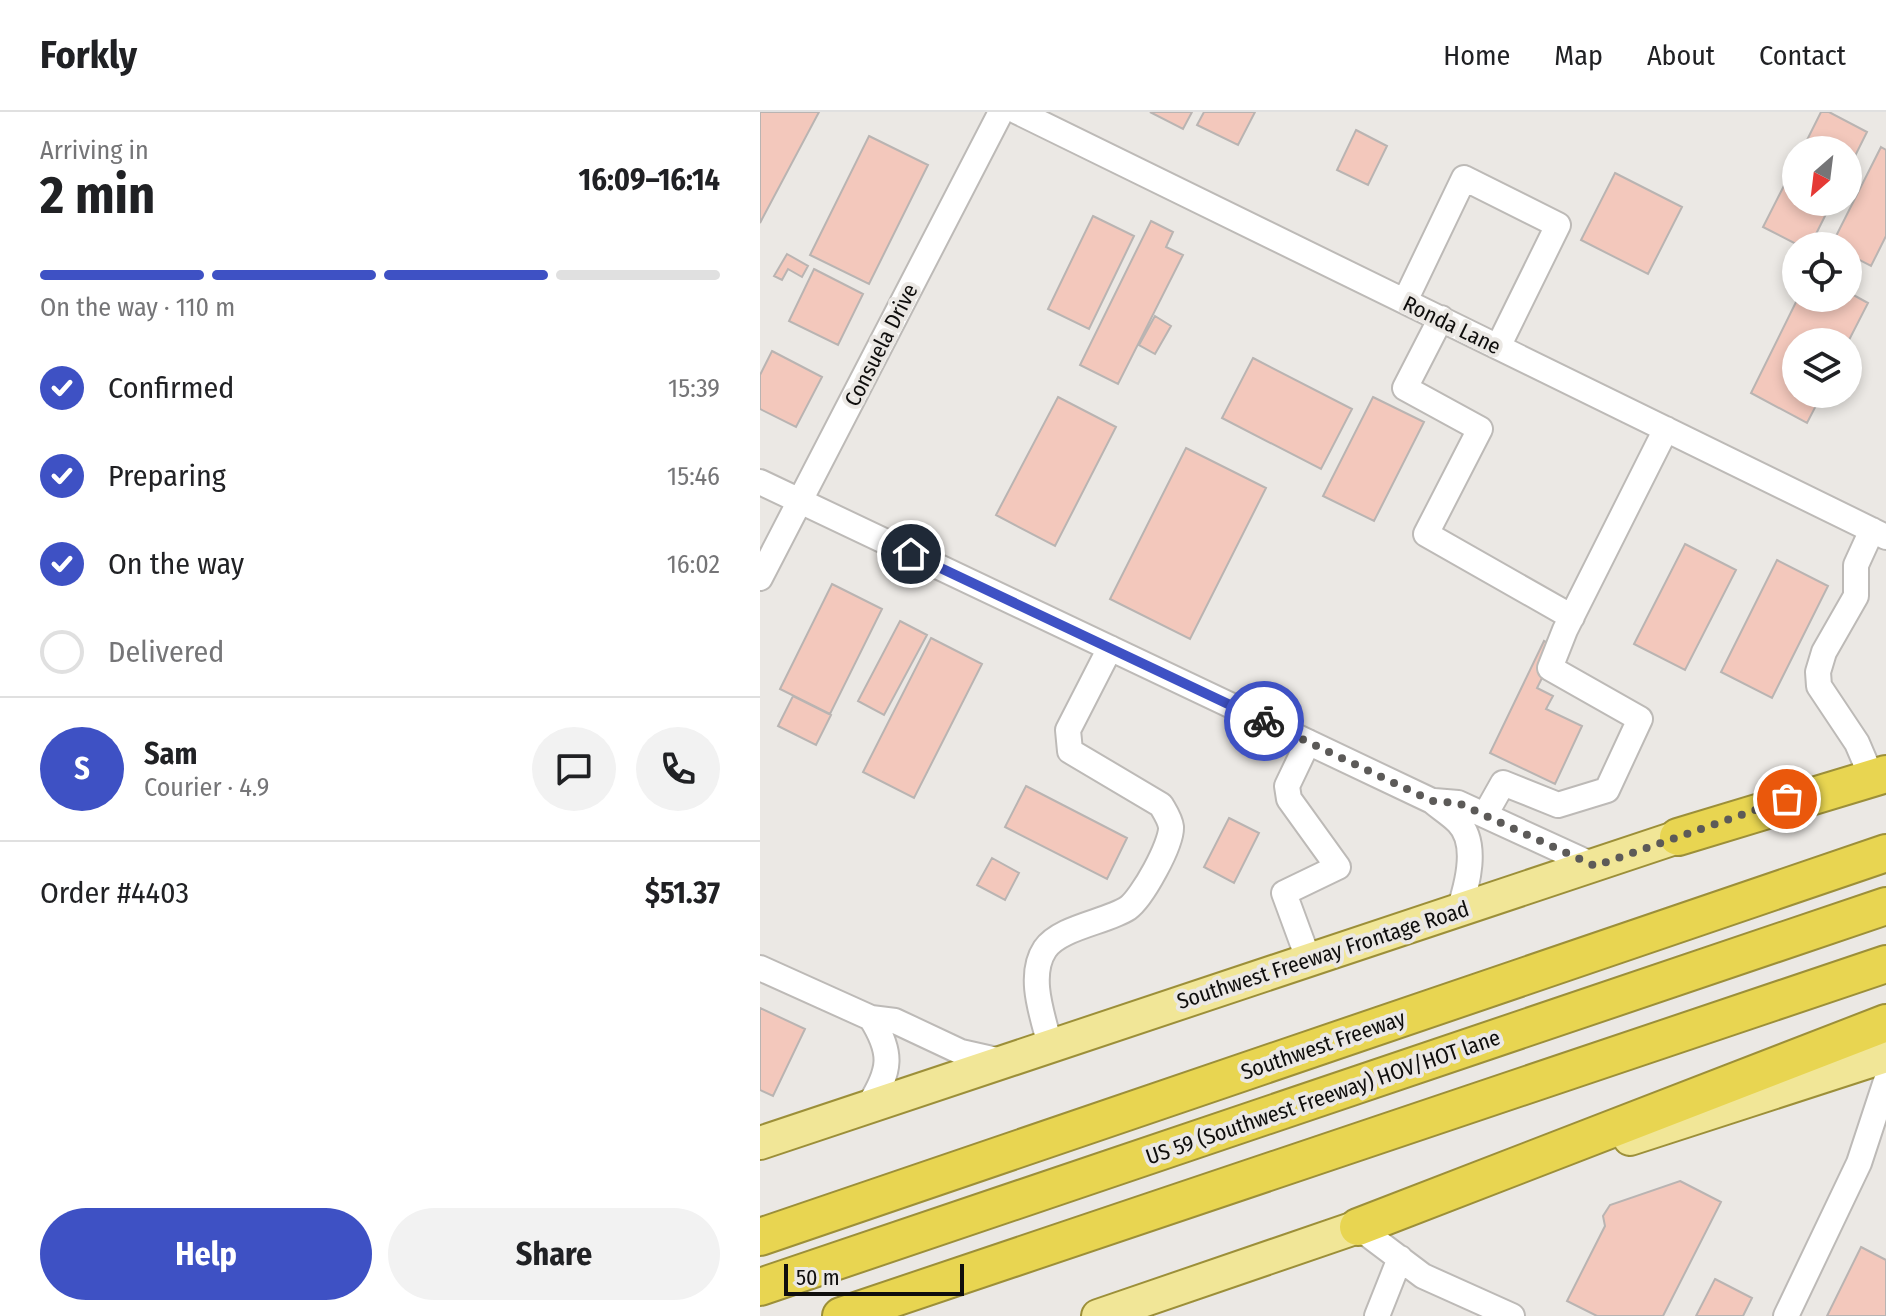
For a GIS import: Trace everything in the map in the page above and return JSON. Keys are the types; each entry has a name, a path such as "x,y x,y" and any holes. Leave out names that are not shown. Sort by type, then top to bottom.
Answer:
{"highway":[{"path":"1678,837 1880,770"},
{"name":"Southwest Freeway","path":"760,1237 1886,853"},
{"name":"US 59 (Southwest Freeway) HOV/HOT lane","path":"774,1282 1886,906"},
{"path":"854,1312 1886,964"},
{"path":"1358,1227 1886,1023"}],"main road":[{"name":"Southwest Freeway Frontage Road","path":"761,1142 1678,837"},
{"path":"1102,1315 1358,1227 1886,1056"}],"street":[{"name":"Consuela Drive","path":"760,578 1001,112"},
{"name":"Ronda Lane","path":"1018,112 1879,534"},
{"path":"1405,301 1464,178 1558,225 1498,347"},
{"path":"1441,318 1405,388 1480,429 1426,534 1572,617"},
{"path":"1485,815 1503,783 1558,805 1607,790 1640,719 1550,668 1572,617 1666,429"},
{"path":"760,482 1432,801 1460,824 1468,845 1466,889 1459,910"},
{"path":"1879,534 1856,565 1856,596 1824,652 1818,672 1819,686 1857,743 1880,770"},
{"path":"1050,1045 1038,995 1038,970 1045,949 1061,937 1129,908 1154,871 1170,836 1167,814 1161,805 1070,751 1068,730 1110,648"},
{"path":"1308,742 1287,786 1289,799 1338,867 1284,893 1309,961"},
{"path":"1432,801 1458,803 1595,866"},
{"path":"760,968 871,1018 895,1021 961,1052 1001,1061"},
{"path":"869,1105 877,1092 887,1061 885,1040 871,1018"},
{"path":"1786,1316 1859,1163 1886,1081"},
{"path":"1358,1227 1423,1276 1512,1316"},
{"path":"1386,1313 1400,1258"}],"building":[{"path":"760,112 819,112 760,223"},
{"path":"1150,112 1192,112 1183,129"},
{"path":"1204,112 1255,112 1238,145 1197,125"},
{"path":"1821,112 1829,112 1867,132 1862,142 1862,136 1809,136"},
{"path":"1356,130 1387,146 1368,185 1337,170"},
{"path":"869,136 928,165 869,284 810,255"},
{"path":"1881,147 1886,150 1886,236 1871,266 1862,261 1862,232 1838,232 1846,216 1862,216 1862,185"},
{"path":"1615,173 1682,207 1648,274 1581,240"},
{"path":"1782,190 1782,216 1825,216 1817,232 1782,232 1782,237 1763,227"},
{"path":"1093,216 1134,236 1089,329 1048,309"},
{"path":"1151,221 1173,232 1166,247 1183,255 1118,384 1080,365"},
{"path":"787,254 808,266 802,277 788,269 782,280 774,276"},
{"path":"814,269 863,294 838,345 789,321"},
{"path":"1862,300 1868,303 1855,328 1783,328 1791,312 1862,312"},
{"path":"1155,316 1171,326 1155,354 1139,345"},
{"path":"1782,330 1782,408 1815,408 1807,423 1751,393"},
{"path":"772,351 822,377 796,427 760,409 760,375"},
{"path":"1253,358 1352,409 1321,469 1222,418"},
{"path":"1058,397 1116,427 1055,546 996,515"},
{"path":"1373,397 1424,422 1374,521 1323,496"},
{"path":"1186,448 1266,488 1190,639 1110,599"},
{"path":"1685,544 1736,570 1685,670 1634,644"},
{"path":"1777,560 1828,586 1772,698 1721,672"},
{"path":"832,584 882,609 830,714 780,689"},
{"path":"900,621 927,635 884,715 858,701"},
{"path":"931,638 982,664 914,798 863,772"},
{"path":"1544,641 1557,648 1537,688 1553,696 1546,709 1582,726 1555,784 1490,753"},
{"path":"793,696 831,715 816,745 778,726"},
{"path":"1026,786 1127,838 1107,879 1005,827"},
{"path":"1229,818 1259,833 1234,883 1204,867"},
{"path":"992,858 1019,873 1005,900 977,885"},
{"path":"760,1008 805,1029 773,1096 760,1090"},
{"path":"1680,1181 1721,1202 1663,1316 1597,1316 1567,1301 1605,1226 1603,1216 1610,1205"},
{"path":"1861,1247 1886,1260 1886,1316 1827,1316"},
{"path":"1715,1279 1752,1298 1743,1316 1696,1316"}],"way so far":[{"path":"1264,721 1432,801 1458,803 1595,866 1787,799"}],"route":[{"path":"911,554 1264,721"}]}
